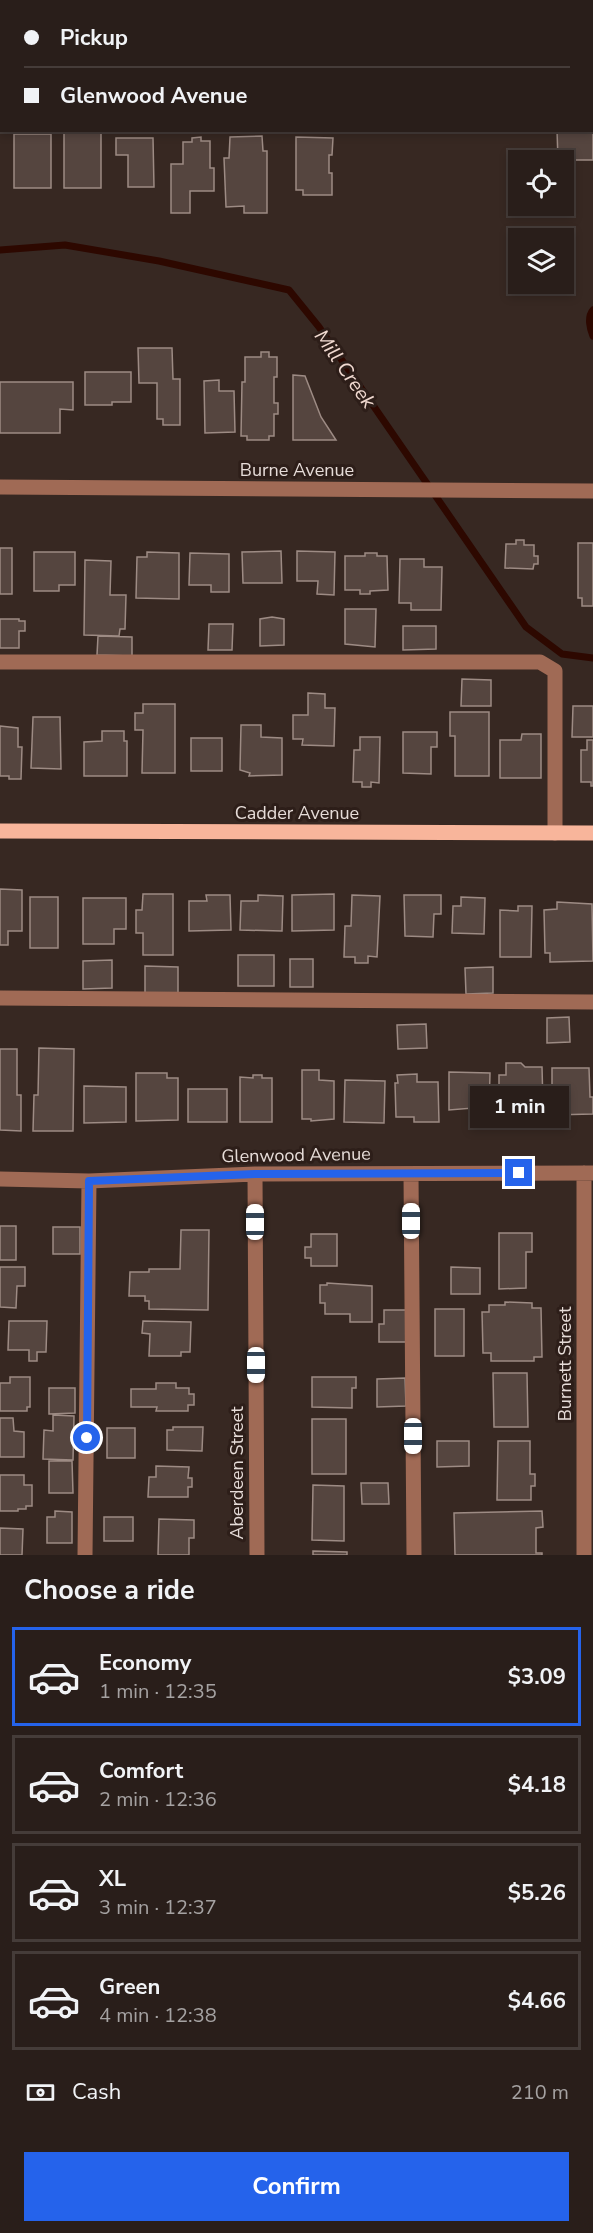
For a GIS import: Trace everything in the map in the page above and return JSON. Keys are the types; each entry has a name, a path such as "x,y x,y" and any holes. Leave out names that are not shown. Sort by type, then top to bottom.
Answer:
{"main road":[{"name":"Cadder Avenue","path":"0,831 593,833"}],"street":[{"name":"Burne Avenue","path":"0,487 593,491"},
{"path":"0,662 540,662 555,671 555,833"},
{"path":"0,998 593,1002"},
{"path":"411,1173 414,1555"},
{"name":"Glenwood Avenue","path":"0,1179 89,1181 255,1174 589,1173"},
{"name":"Burnett Street","path":"584,1555 589,1173"},
{"name":"Aberdeen Street","path":"255,1174 257,1555"},
{"path":"85,1555 89,1181"}],"building":[{"path":"557,132 593,132 593,160 574,160 574,150 558,150"},
{"path":"64,133 101,133 101,188 64,188"},
{"path":"14,134 51,134 51,188 14,188"},
{"path":"262,136 263,151 267,151 267,213 244,213 244,206 226,207 224,158 229,158 230,137"},
{"path":"201,137 201,141 210,141 210,168 214,168 214,191 190,191 190,213 171,213 171,164 183,164 183,142 192,142 192,138"},
{"path":"296,137 333,138 332,155 329,155 332,195 303,195 303,190 296,190"},
{"path":"116,138 153,138 154,187 128,187 128,155 116,155"},
{"path":"138,348 172,348 173,379 180,379 180,425 163,425 163,419 157,419 157,383 139,383"},
{"path":"261,352 269,352 269,357 277,357 274,403 278,403 278,414 274,414 274,436 269,436 269,440 247,440 247,436 241,436 245,357 261,357"},
{"path":"85,372 131,372 131,402 85,405"},
{"path":"293,375 305,376 321,417 336,440 293,440"},
{"path":"219,380 219,391 234,391 235,432 205,433 204,381"},
{"path":"0,382 73,382 73,410 60,409 60,433 0,433"},
{"path":"516,540 524,540 524,545 534,545 534,556 538,556 538,564 534,564 533,569 505,568 506,544 516,544"},
{"path":"578,543 593,543 593,606 582,606 582,598 578,598"},
{"path":"0,548 12,548 12,594 0,594"},
{"path":"281,551 282,583 243,583 242,552"},
{"path":"297,551 335,552 334,595 317,594 318,581 297,581"},
{"path":"34,552 75,552 75,585 59,585 59,591 34,591"},
{"path":"147,552 179,553 179,599 136,598 137,557 147,557"},
{"path":"190,553 229,554 229,592 211,592 211,585 189,585"},
{"path":"365,553 387,556 388,590 360,594 360,590 345,590 345,556 365,556"},
{"path":"400,559 424,559 424,567 442,567 441,610 411,610 411,603 399,603"},
{"path":"85,560 111,561 110,595 126,595 125,629 120,629 119,636 84,635"},
{"path":"345,609 376,609 375,647 345,644"},
{"path":"272,617 284,619 284,645 260,646 260,619"},
{"path":"0,619 25,621 25,631 19,631 19,648 0,648"},
{"path":"209,624 233,624 232,650 208,650"},
{"path":"403,626 436,626 436,649 403,650"},
{"path":"98,636 132,637 132,656 97,655"},
{"path":"462,679 491,680 491,706 461,706"},
{"path":"308,693 325,694 325,708 335,708 334,746 302,745 303,739 293,739 293,715 308,715"},
{"path":"143,704 175,704 175,773 142,773 143,730 135,730 135,713 143,713"},
{"path":"573,706 593,706 593,737 572,737"},
{"path":"450,712 489,712 489,776 455,776 455,736 450,736"},
{"path":"33,717 60,717 61,769 31,768"},
{"path":"241,725 261,725 261,737 282,738 282,775 249,776 250,773 240,770"},
{"path":"0,726 18,728 18,747 22,747 21,779 0,776"},
{"path":"102,731 124,731 124,741 127,741 127,776 84,776 84,742 102,741"},
{"path":"403,732 437,732 437,747 431,747 431,774 403,773"},
{"path":"522,734 541,734 541,778 500,778 500,740 521,740"},
{"path":"360,737 380,737 379,783 371,782 371,787 362,787 362,782 353,782 354,750 360,750"},
{"path":"191,738 222,738 222,771 191,771"},
{"path":"587,740 593,740 593,786 591,782 581,782 581,750 587,750"},
{"path":"0,889 22,890 22,931 8,931 8,945 0,945"},
{"path":"143,894 173,894 173,955 143,955 143,933 136,933 136,910 142,910"},
{"path":"334,894 334,930 292,931 292,895"},
{"path":"206,895 230,895 231,930 189,931 189,901 207,901"},
{"path":"258,895 283,896 282,931 240,930 241,901 258,901"},
{"path":"352,895 380,896 377,957 368,956 368,963 355,963 355,957 344,957 345,926 351,926"},
{"path":"404,895 441,895 441,914 434,914 433,937 405,936"},
{"path":"30,897 58,897 58,948 30,948"},
{"path":"461,897 485,898 484,934 452,933 453,906 461,906"},
{"path":"83,898 126,898 126,929 114,929 114,944 83,944"},
{"path":"557,902 592,904 593,961 550,962 550,953 545,953 544,910 557,909"},
{"path":"518,906 532,906 531,957 500,957 500,910 518,911"},
{"path":"238,955 274,955 274,986 238,986"},
{"path":"290,959 313,959 313,987 290,987"},
{"path":"112,960 112,988 83,989 83,961"},
{"path":"145,966 178,967 178,994 145,995"},
{"path":"493,967 493,993 466,994 465,968"},
{"path":"569,1017 570,1042 547,1043 547,1018"},
{"path":"426,1024 427,1048 398,1049 397,1025"},
{"path":"39,1048 74,1049 73,1131 33,1131 34,1095 38,1095"},
{"path":"0,1049 17,1049 17,1095 21,1095 21,1131 0,1130"},
{"path":"506,1063 521,1063 525,1067 542,1067 543,1105 524,1105 524,1110 499,1110 499,1075 506,1075"},
{"path":"552,1068 589,1068 593,1114 552,1115"},
{"path":"302,1070 319,1070 319,1080 334,1081 334,1119 311,1121 311,1119 302,1119"},
{"path":"449,1072 490,1073 489,1111 473,1110 473,1108 449,1110"},
{"path":"136,1073 167,1073 167,1078 178,1078 178,1120 136,1121"},
{"path":"417,1074 417,1082 438,1082 439,1122 414,1122 414,1117 396,1117 395,1083 398,1083 397,1075"},
{"path":"253,1075 272,1078 272,1122 240,1122 240,1077 253,1078"},
{"path":"345,1080 385,1081 384,1123 344,1122"},
{"path":"84,1086 126,1087 126,1122 84,1123"},
{"path":"188,1089 227,1089 227,1122 188,1122"},
{"path":"0,1226 16,1226 16,1260 0,1260"},
{"path":"53,1227 80,1227 80,1254 53,1254"},
{"path":"181,1230 209,1230 208,1310 149,1309 149,1301 145,1301 145,1296 129,1296 130,1272 149,1272 149,1269 180,1269"},
{"path":"499,1233 532,1233 532,1252 526,1252 526,1288 499,1289"},
{"path":"311,1234 337,1234 337,1266 311,1266 311,1258 305,1258 305,1247 311,1247"},
{"path":"0,1267 25,1267 25,1286 17,1286 16,1308 0,1307"},
{"path":"451,1267 480,1268 480,1294 451,1294"},
{"path":"327,1283 372,1286 372,1322 350,1322 350,1314 325,1314 325,1303 320,1303 320,1285 327,1285"},
{"path":"505,1302 532,1303 532,1308 541,1308 542,1357 534,1357 534,1361 491,1361 491,1353 483,1353 482,1312 489,1312 489,1305 505,1305"},
{"path":"435,1309 464,1309 464,1356 435,1356"},
{"path":"384,1310 409,1310 408,1342 379,1342 379,1324 384,1324"},
{"path":"9,1321 47,1321 46,1352 37,1352 37,1361 29,1361 29,1350 8,1350"},
{"path":"143,1321 191,1322 190,1352 181,1352 181,1356 149,1356 150,1334 142,1333"},
{"path":"493,1373 527,1373 528,1427 494,1427"},
{"path":"10,1377 30,1377 30,1407 27,1407 27,1411 0,1411 0,1383 10,1383"},
{"path":"312,1377 356,1377 356,1388 352,1388 352,1408 312,1407"},
{"path":"405,1378 406,1406 377,1407 377,1379"},
{"path":"156,1383 176,1383 176,1388 189,1388 189,1394 194,1394 194,1405 188,1405 188,1411 156,1411 157,1407 131,1407 131,1389 156,1389"},
{"path":"49,1388 75,1388 75,1413 49,1414"},
{"path":"53,1415 74,1416 73,1460 43,1459 44,1430 53,1431"},
{"path":"0,1418 13,1418 14,1431 24,1432 24,1457 0,1457"},
{"path":"312,1419 346,1419 346,1474 312,1474"},
{"path":"173,1427 203,1427 202,1451 167,1450 167,1430 173,1430"},
{"path":"107,1428 135,1428 135,1458 107,1458"},
{"path":"437,1441 469,1441 469,1466 437,1467"},
{"path":"498,1441 530,1441 530,1474 535,1474 535,1486 531,1486 531,1500 497,1500"},
{"path":"49,1461 72,1461 73,1493 49,1493"},
{"path":"156,1466 189,1467 188,1478 192,1478 192,1487 188,1487 188,1497 148,1497 149,1477 156,1477"},
{"path":"0,1475 24,1475 24,1485 32,1485 32,1506 26,1506 26,1509 18,1509 18,1511 0,1511"},
{"path":"361,1483 388,1483 389,1504 362,1504"},
{"path":"313,1485 344,1486 344,1541 312,1540"},
{"path":"55,1511 72,1512 72,1543 47,1543 47,1517 55,1517"},
{"path":"542,1511 543,1527 536,1528 536,1553 542,1553 542,1555 455,1555 454,1513"},
{"path":"104,1517 133,1517 133,1541 104,1541"},
{"path":"159,1519 194,1520 194,1538 189,1538 189,1555 158,1555"},
{"path":"0,1528 23,1529 22,1555 0,1555"},
{"path":"313,1551 347,1552 347,1555 313,1555"}],"waterway":[{"name":"Mill Creek","path":"0,250 65,245 159,261 289,290 319,327 526,627 562,654 593,658"},
{"name":"Mill Creek","path":"593,310 590,319 593,336"}],"route":[{"path":"87,1438 89,1181 255,1174 519,1173"}]}
